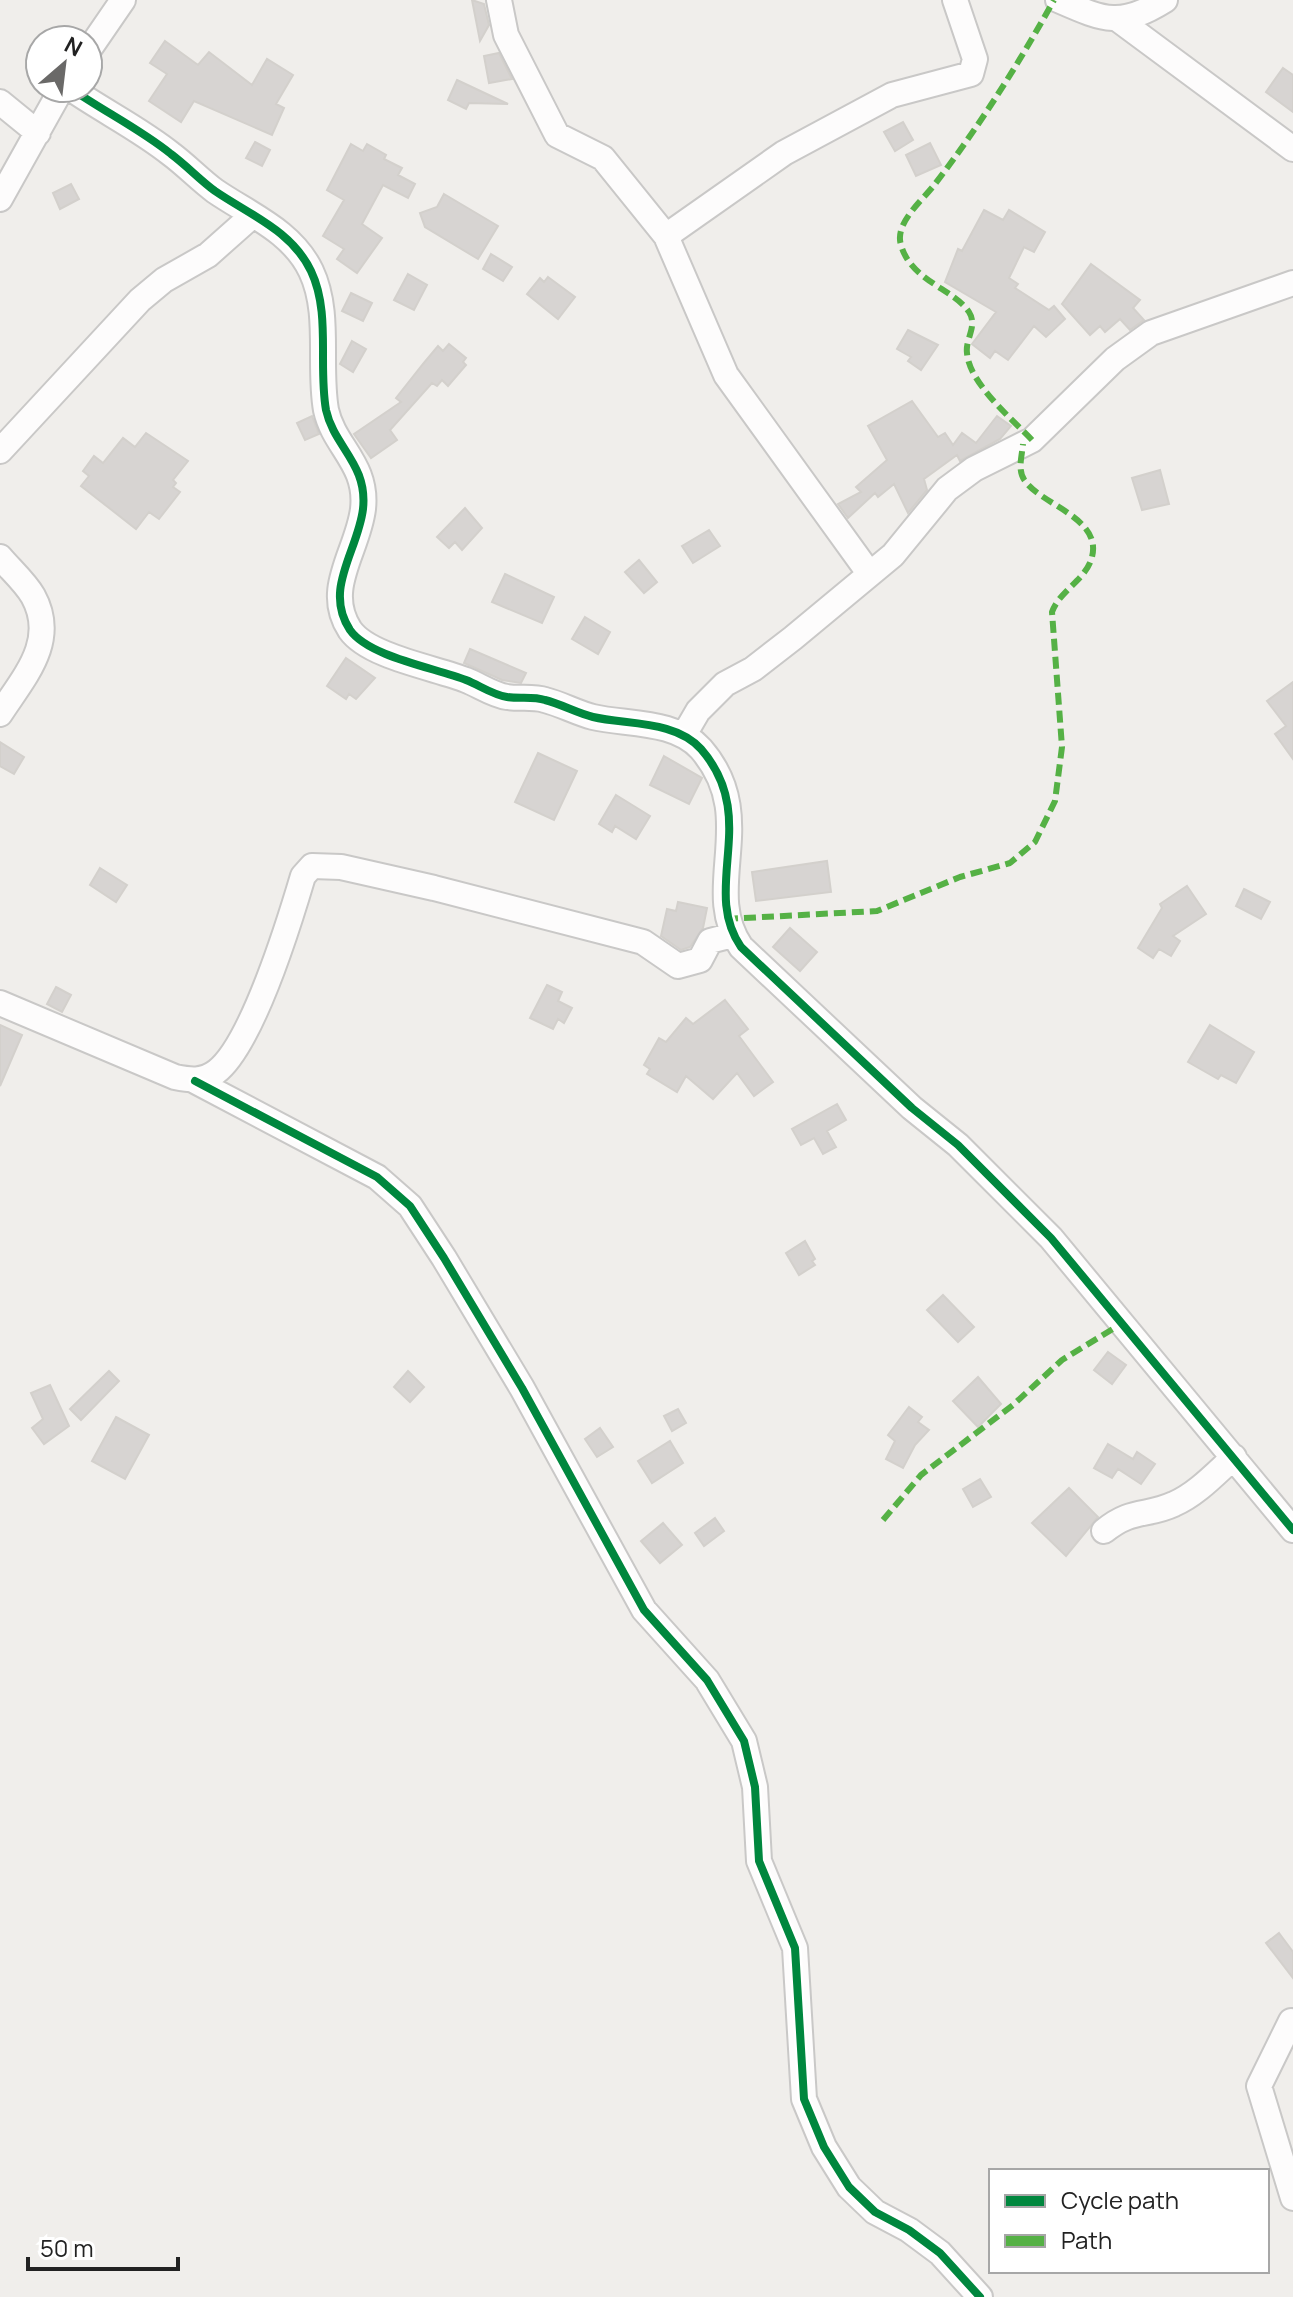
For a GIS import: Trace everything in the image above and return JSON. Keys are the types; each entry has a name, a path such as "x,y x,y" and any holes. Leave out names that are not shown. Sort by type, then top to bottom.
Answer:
{"street":[{"path":"104,28 123,0"},
{"path":"499,0 506,35 557,135 603,158 666,236 726,375 869,573"},
{"path":"666,236 784,153 892,95 971,74 975,59 955,0"},
{"path":"1058,0 1098,17 1119,20 1140,15 1165,0"},
{"path":"1119,20 1293,149"},
{"path":"0,102 38,133"},
{"path":"0,199 53,104"},
{"path":"96,104 142,133 204,183 294,243 312,273 321,308 327,413 357,465 363,484 363,510 342,576 338,600 352,633 387,654 439,670 505,697 543,699 592,717 684,735 700,748 721,779 732,827 726,919 733,935 882,1081 958,1145 1051,1238 1293,1530"},
{"path":"0,451 140,300 164,280 208,255 253,215"},
{"path":"684,735 698,711 725,684 783,646 893,555 947,489 974,469 1032,440 1085,386 1151,333 1293,283"},
{"path":"0,557 33,596 44,633 39,653 0,714"},
{"path":"195,1081 216,1072 247,1026 303,876 312,866 341,867 434,888 643,942 678,966 700,960 710,941 733,935"},
{"path":"0,1003 195,1081 377,1177 410,1206 522,1388 644,1610 707,1680 744,1741 755,1787 759,1861 795,1948 804,2099 824,2147 849,2187 875,2212 909,2230 940,2253 980,2297"},
{"path":"1104,1531 1123,1516 1167,1507 1184,1499 1234,1457"},
{"path":"1291,2021 1259,2086 1293,2198"}],"building":[{"path":"472,0 484,4 489,25 480,41"},
{"path":"165,41 198,65 209,52 252,85 267,59 293,75 276,104 284,108 272,135 194,101 181,122 149,101 167,74 150,63"},
{"path":"499,53 512,79 489,83 484,56"},
{"path":"1283,68 1293,75 1293,112 1266,92"},
{"path":"457,80 508,104 469,103 466,109 448,100"},
{"path":"903,122 913,140 895,151 884,132"},
{"path":"255,142 270,150 262,166 246,158"},
{"path":"930,143 941,165 916,176 906,155"},
{"path":"351,144 363,151 367,144 386,155 384,159 402,168 398,175 415,184 408,198 383,185 362,224 382,238 357,273 337,259 344,249 323,236 344,200 327,190"},
{"path":"71,184 79,199 60,209 53,193"},
{"path":"444,194 498,226 478,259 425,227 420,213 437,207"},
{"path":"984,210 1003,220 1009,210 1045,232 1034,252 1024,247 1009,278 1018,284 1015,288 1049,310 1054,306 1065,319 1046,337 1034,326 1008,360 995,351 990,358 972,344 996,312 945,282 958,249 962,251"},
{"path":"491,254 512,267 503,281 483,269"},
{"path":"1091,264 1140,300 1133,308 1144,320 1130,330 1120,319 1105,332 1100,326 1090,335 1062,304"},
{"path":"408,274 427,285 414,310 394,300"},
{"path":"548,277 575,297 558,319 527,294 540,278 544,282"},
{"path":"351,293 372,303 363,321 342,311"},
{"path":"908,330 938,345 921,370 908,361 911,357 897,349"},
{"path":"352,341 366,349 353,372 340,364"},
{"path":"449,344 466,358 463,362 466,365 448,386 442,380 437,386 432,383 390,430 397,440 371,458 354,434 401,402 396,398 423,364 438,346 443,351"},
{"path":"912,401 938,437 945,433 953,445 962,433 976,443 997,416 1011,426 1000,439 960,461 957,455 924,479 927,490 908,513 894,484 878,497 875,493 848,518 838,504 861,492 856,487 887,460 868,426"},
{"path":"312,416 319,434 305,440 297,423"},
{"path":"146,433 188,461 173,480 176,483 173,487 180,492 159,519 149,512 136,529 81,486 89,476 83,471 94,456 103,463 123,438 135,447"},
{"path":"1160,470 1169,504 1142,510 1132,478"},
{"path":"465,508 482,528 462,550 455,542 449,548 437,537"},
{"path":"709,530 720,546 693,563 682,546"},
{"path":"639,560 657,582 644,593 625,572"},
{"path":"505,574 554,597 542,623 492,602"},
{"path":"585,617 610,632 598,654 572,639"},
{"path":"470,649 526,673 521,683 502,680 464,663"},
{"path":"346,658 375,678 356,699 349,694 346,699 327,686"},
{"path":"1293,682 1293,759 1275,734 1286,726 1267,701"},
{"path":"0,742 24,757 14,774 0,766"},
{"path":"538,753 577,771 554,820 515,802"},
{"path":"664,756 702,778 689,804 650,785"},
{"path":"616,795 650,816 636,839 615,826 612,832 599,824"},
{"path":"827,861 831,892 756,901 752,872"},
{"path":"100,868 127,885 116,902 90,885"},
{"path":"1187,886 1206,914 1173,936 1180,941 1171,956 1159,949 1153,958 1138,948 1162,908 1160,904"},
{"path":"1244,889 1270,902 1261,919 1236,906"},
{"path":"678,902 707,908 703,928 690,947 681,950 661,936 667,909 676,911"},
{"path":"790,928 817,952 800,971 773,947"},
{"path":"547,985 562,992 558,1001 572,1008 564,1023 558,1019 553,1029 530,1018"},
{"path":"56,987 71,995 62,1012 47,1004"},
{"path":"725,1000 748,1029 739,1036 773,1082 754,1096 737,1073 713,1099 686,1076 677,1092 647,1074 650,1069 644,1065 659,1038 666,1042 686,1018 693,1024"},
{"path":"0,1025 22,1035 0,1086"},
{"path":"1210,1025 1254,1052 1236,1083 1221,1075 1218,1079 1188,1062"},
{"path":"837,1104 846,1120 827,1131 836,1147 823,1154 814,1138 801,1145 792,1129"},
{"path":"805,1241 815,1265 799,1275 786,1253"},
{"path":"943,1295 974,1327 958,1342 927,1310"},
{"path":"1108,1352 1126,1365 1112,1384 1094,1370"},
{"path":"109,1371 119,1381 81,1420 70,1409"},
{"path":"408,1371 424,1387 410,1402 394,1387"},
{"path":"978,1377 1001,1404 978,1427 953,1401"},
{"path":"50,1385 69,1426 44,1444 32,1428 43,1419 31,1393"},
{"path":"909,1407 922,1417 918,1422 929,1430 915,1445 903,1468 886,1459 895,1441 888,1435"},
{"path":"678,1409 686,1423 672,1431 664,1416"},
{"path":"116,1417 149,1435 125,1479 92,1461"},
{"path":"600,1428 613,1447 597,1457 585,1439"},
{"path":"670,1441 683,1463 652,1483 638,1461"},
{"path":"1108,1444 1133,1459 1137,1452 1155,1464 1141,1484 1118,1469 1112,1478 1094,1468"},
{"path":"980,1479 991,1497 973,1507 963,1489"},
{"path":"1069,1488 1098,1517 1066,1556 1032,1523"},
{"path":"715,1518 724,1531 704,1546 695,1533"},
{"path":"663,1523 682,1545 660,1563 641,1541"},
{"path":"1279,1933 1293,1952 1293,1978 1266,1943"}],"marked path":[{"path":"1032,440 993,400 975,376 967,353 972,327 969,312 914,267 906,257 900,237 911,212 952,162 998,94 1054,0"},
{"path":"726,919 877,911 960,877 1010,863 1035,842 1055,801 1062,747 1052,612 1089,565 1093,544 1080,522 1033,490 1025,481 1021,468 1023,444"},
{"path":"883,1520 921,1475 1013,1405 1062,1360 1121,1324"}],"cycle path":[{"path":"96,104 147,136 215,191 282,234 311,271 321,304 326,410 336,435 356,468 363,493 360,525 341,585 340,600 350,630 372,648 387,655 466,680 497,694 540,699 593,717 664,728 678,733 701,749 718,775 727,801 726,901 730,924 741,947 912,1108 958,1145 1051,1238 1293,1530"},
{"path":"195,1081 377,1177 410,1206 444,1258 522,1388 644,1610 707,1680 744,1741 755,1787 759,1861 795,1948 804,2099 824,2147 849,2187 875,2212 909,2230 940,2253 980,2297"}]}
